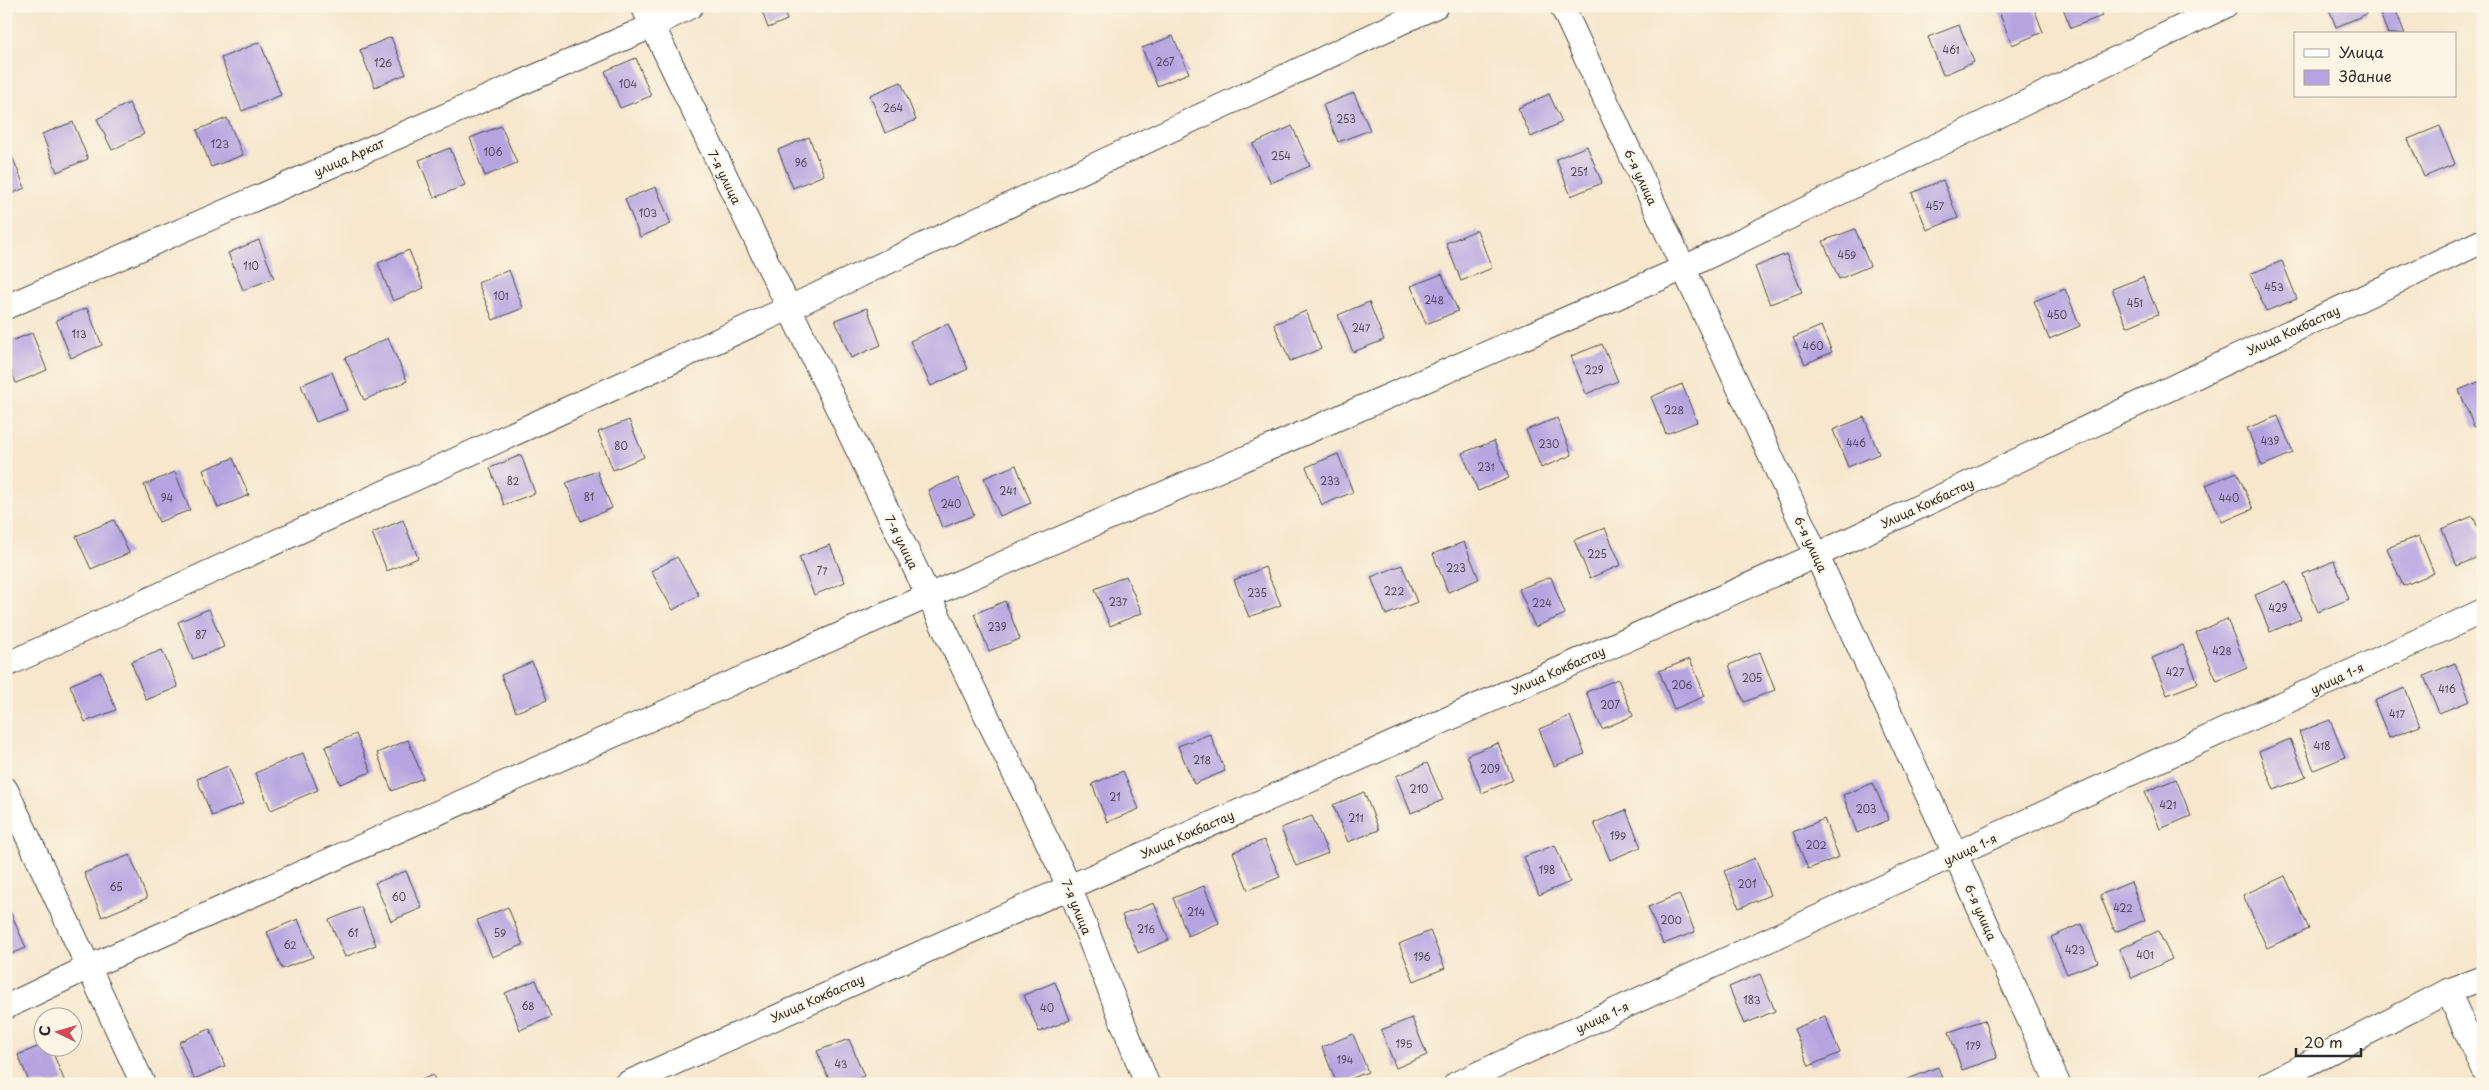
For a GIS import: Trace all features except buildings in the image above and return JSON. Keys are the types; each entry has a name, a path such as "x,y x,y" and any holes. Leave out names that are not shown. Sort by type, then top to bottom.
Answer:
{"street":[{"name":"улица Аркат","path":"6,307 647,16 691,6"},
{"path":"6,665 789,308 1436,6"},
{"name":"6-я улица","path":"1562,6 1956,856 2058,1084"},
{"path":"6,1007 89,967 928,596 1684,268 2226,6"},
{"name":"7-я улица","path":"647,16 1069,886 1147,1084"},
{"name":"Улица Кокбастау","path":"626,1084 1816,555 2483,241"},
{"name":"улица 1-я","path":"1456,1084 1956,856 2483,611"},
{"path":"6,790 143,1084"},
{"path":"2268,1084 2448,991 2483,978"},
{"path":"2448,991 2483,1069"}]}
